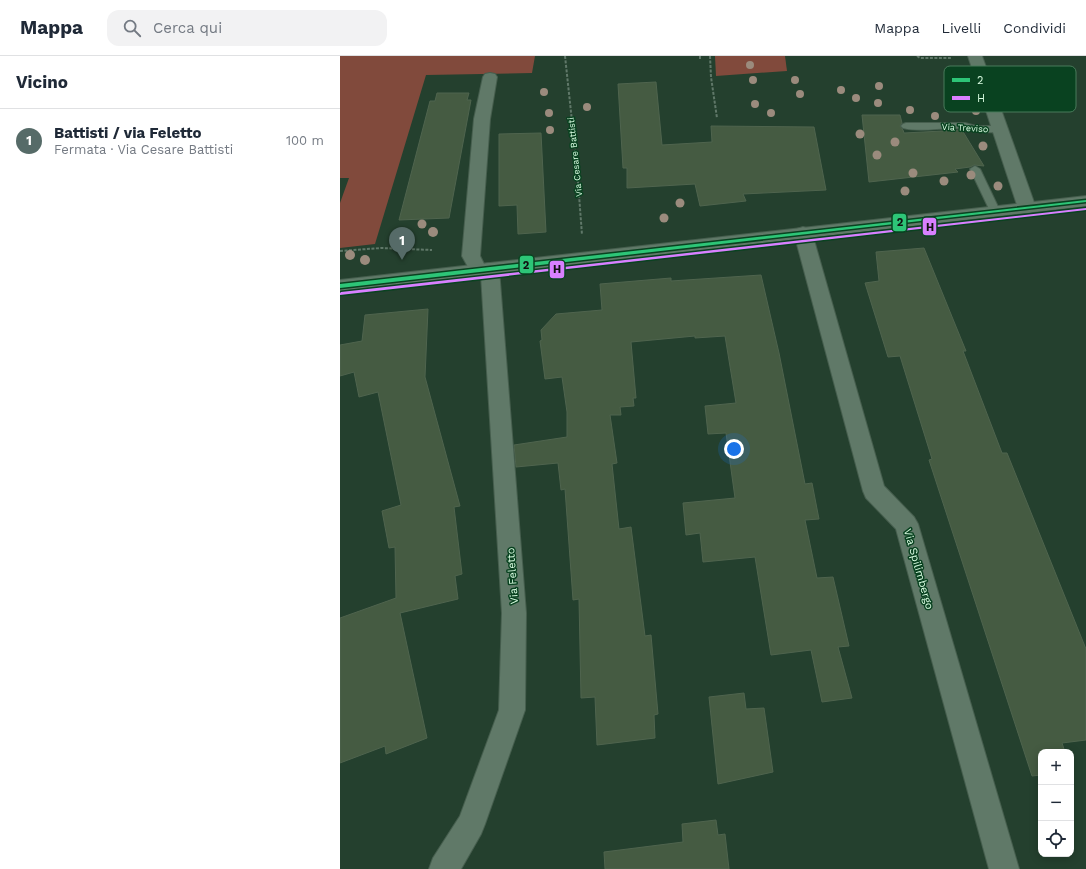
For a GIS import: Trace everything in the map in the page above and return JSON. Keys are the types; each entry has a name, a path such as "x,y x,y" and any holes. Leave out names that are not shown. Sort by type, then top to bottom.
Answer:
{"street":[{"name":"Via Treviso","path":"975,56 978,66"},
{"path":"480,265 482,119 490,77"},
{"name":"Via Treviso","path":"994,112 1027,208"},
{"path":"340,286 480,265 586,258 1086,201"},
{"name":"Via Spilimbergo","path":"803,233 874,491 906,524 1004,869"},
{"name":"Via Feletto","path":"444,869 471,824 512,710 514,612 480,265"}],"lane":[{"name":"Via Treviso","path":"906,126 965,126 976,129 1000,129"},
{"path":"975,169 995,211"}],"path":[{"name":"Via Cesare Battisti","path":"565,56 586,258"},
{"path":"710,56 711,77 717,118"},
{"path":"917,56 920,58 955,58"},
{"path":"340,251 381,248 411,248 480,265"}],"shaded area":[{"path":"340,56 535,56 532,73 426,75 375,244 340,248 340,203 349,178 340,178"},
{"path":"715,56 785,56 787,71 716,76"}],"building":[{"path":"656,82 662,145 712,142 711,126 814,127 826,190 743,194 746,201 700,206 695,184 627,188 627,168 623,168 618,84"},
{"path":"437,93 469,93 467,100 471,100 449,218 399,220 430,101 435,101"},
{"path":"862,115 900,115 902,123 900,126 904,133 962,130 984,166 974,165 955,169 958,172 869,182"},
{"path":"541,133 546,232 518,234 517,205 499,206 499,134"},
{"path":"924,248 966,351 963,351 1002,453 1007,453 1086,649 1086,740 1062,743 1064,749 1038,749 1038,775 1032,776 929,460 932,459 900,356 888,357 865,283 879,281 876,252"},
{"path":"761,275 779,353 805,484 812,483 819,519 805,520 817,578 833,577 849,646 838,647 852,698 822,702 811,650 771,655 755,557 703,562 700,533 686,535 683,503 735,498 726,433 708,434 705,406 736,403 725,336 695,338 695,336 631,342 636,398 633,398 634,406 620,407 621,415 610,415 617,463 612,464 619,529 631,527 645,636 651,635 658,714 654,715 655,738 597,745 595,697 581,698 579,599 573,600 565,489 561,490 558,463 516,467 514,445 567,437 567,412 562,377 545,379 540,341 542,340 541,330 556,314 602,310 600,284 671,278 671,281"},
{"path":"428,309 425,377 460,506 454,507 462,574 455,576 458,599 400,613 427,738 386,754 385,746 340,763 340,618 396,598 395,547 389,548 382,511 401,505 378,392 359,397 354,372 340,376 340,345 362,341 365,315"},
{"path":"744,693 746,709 764,708 773,772 718,784 709,697"},
{"path":"716,820 718,835 725,834 729,869 605,869 604,852 683,842 682,824"}],"transit line":[{"name":"2","path":"340,286 1086,201"},
{"name":"H","path":"341,294 1086,209"}],"place":[{"name":"Battisti / via Feletto","path":"402,260"}]}
